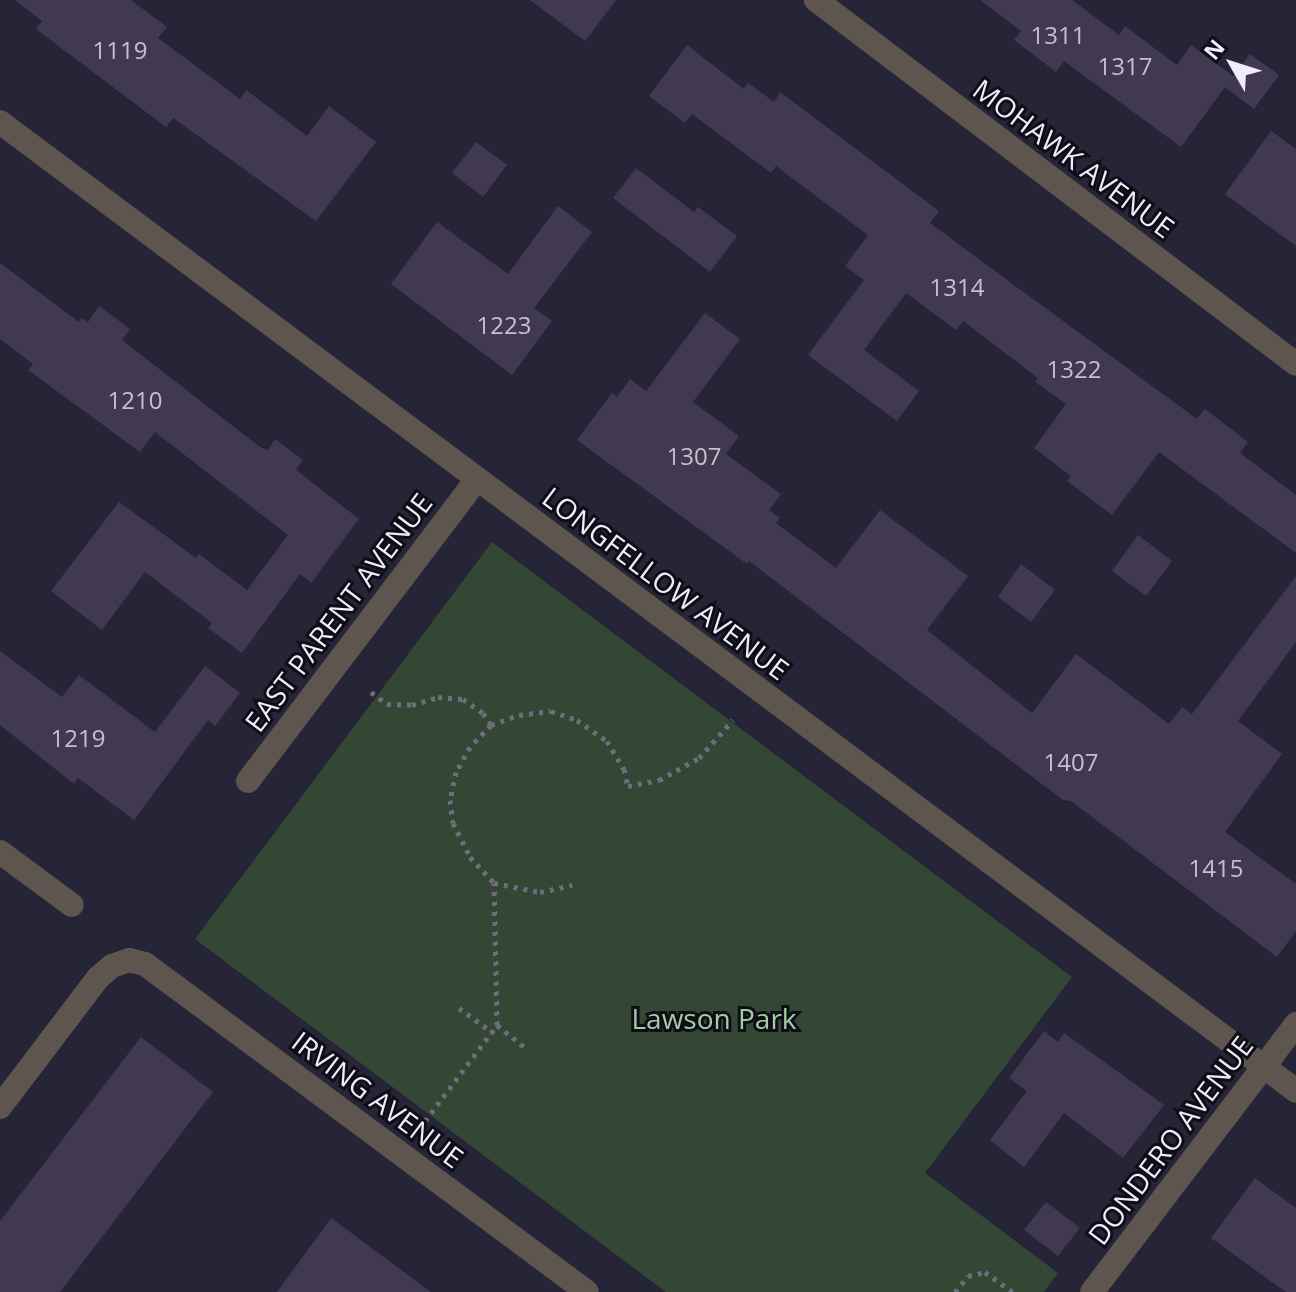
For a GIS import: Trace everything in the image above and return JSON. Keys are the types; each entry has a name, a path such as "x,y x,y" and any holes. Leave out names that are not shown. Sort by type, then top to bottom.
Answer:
{"street":[{"name":"MOHAWK AVENUE","path":"816,0 1296,364"},
{"name":"LONGFELLOW AVENUE","path":"0,122 1296,1091"},
{"name":"EAST PARENT AVENUE","path":"248,781 477,479"},
{"path":"0,852 72,905"},
{"name":"IRVING AVENUE","path":"0,1107 98,978 112,966 129,960 158,973 587,1292"},
{"name":"DONDERO AVENUE","path":"1092,1292 1296,1024"}],"path":[{"path":"371,692 387,704 412,705 438,697 463,699 483,713 491,725"},
{"path":"572,885 540,892 494,883 470,857 453,823 450,800 456,772 470,747 491,725 519,715 551,711 577,720 607,741 624,769 628,786 659,780 699,758 733,720"},
{"path":"425,1121 497,1025 494,883"},
{"path":"459,1008 492,1032"},
{"path":"497,1025 527,1049"},
{"path":"955,1292 968,1276 985,1272 1013,1292"}],"green space":[{"name":"Lawson Park","path":"492,542 1072,977 925,1173 1058,1273 1044,1292 666,1292 195,939"}],"building":[{"path":"15,0 131,0 167,27 158,38 240,99 246,90 307,136 329,106 376,142 316,221 173,118 166,127 36,29 42,21"},
{"path":"530,0 616,0 585,41"},
{"path":"980,0 1072,0 1119,35 1125,26 1177,65 1191,45 1233,76 1250,54 1279,75 1254,109 1225,87 1181,147 1064,61 1056,72 1014,40 1021,31"},
{"path":"687,45 744,89 748,83 774,102 780,92 939,211 930,223 1197,419 1205,409 1248,442 1240,453 1296,495 1296,553 1159,452 1112,515 1067,481 1071,476 1034,448 1066,404 1035,382 1038,378 963,321 956,330 906,293 864,350 919,391 897,421 808,355 864,280 845,266 868,235 776,166 771,173 692,114 685,123 649,96"},
{"path":"1271,131 1296,149 1296,246 1225,194"},
{"path":"476,142 507,165 483,197 452,173"},
{"path":"636,168 694,212 698,207 737,236 710,272 613,198"},
{"path":"558,206 592,232 534,308 552,321 512,375 391,284 437,222 508,274"},
{"path":"0,263 79,322 82,318 88,322 99,306 130,329 122,340 260,447 268,450 275,439 303,460 296,470 359,519 311,583 300,574 242,653 208,628 212,623 145,572 102,630 51,591 119,502 196,558 199,554 247,590 288,535 155,432 140,452 28,370 33,364 0,339"},
{"path":"705,313 740,339 693,402 739,436 726,454 781,494 769,510 780,518 776,523 836,568 880,510 968,576 927,630 1032,713 1076,654 1169,724 1182,707 1192,714 1296,576 1296,642 1238,721 1282,754 1225,832 1296,884 1296,931 1277,957 1071,801 1063,800 749,561 747,564 577,440 612,393 617,397 630,379 646,391"},
{"path":"1138,535 1172,561 1146,596 1112,571"},
{"path":"1021,564 1055,590 1031,622 998,597"},
{"path":"0,651 62,697 79,675 155,732 205,666 240,693 215,726 208,720 134,820 78,778 74,784 0,725"},
{"path":"1044,1031 1058,1042 1064,1033 1164,1105 1123,1158 1064,1113 1024,1167 990,1140 1027,1091 1009,1078"},
{"path":"141,1037 213,1092 60,1292 0,1292 0,1221"},
{"path":"1255,1178 1296,1208 1296,1292 1286,1292 1211,1238"},
{"path":"1046,1202 1080,1228 1058,1256 1024,1230"},
{"path":"331,1218 431,1292 277,1292"}]}
